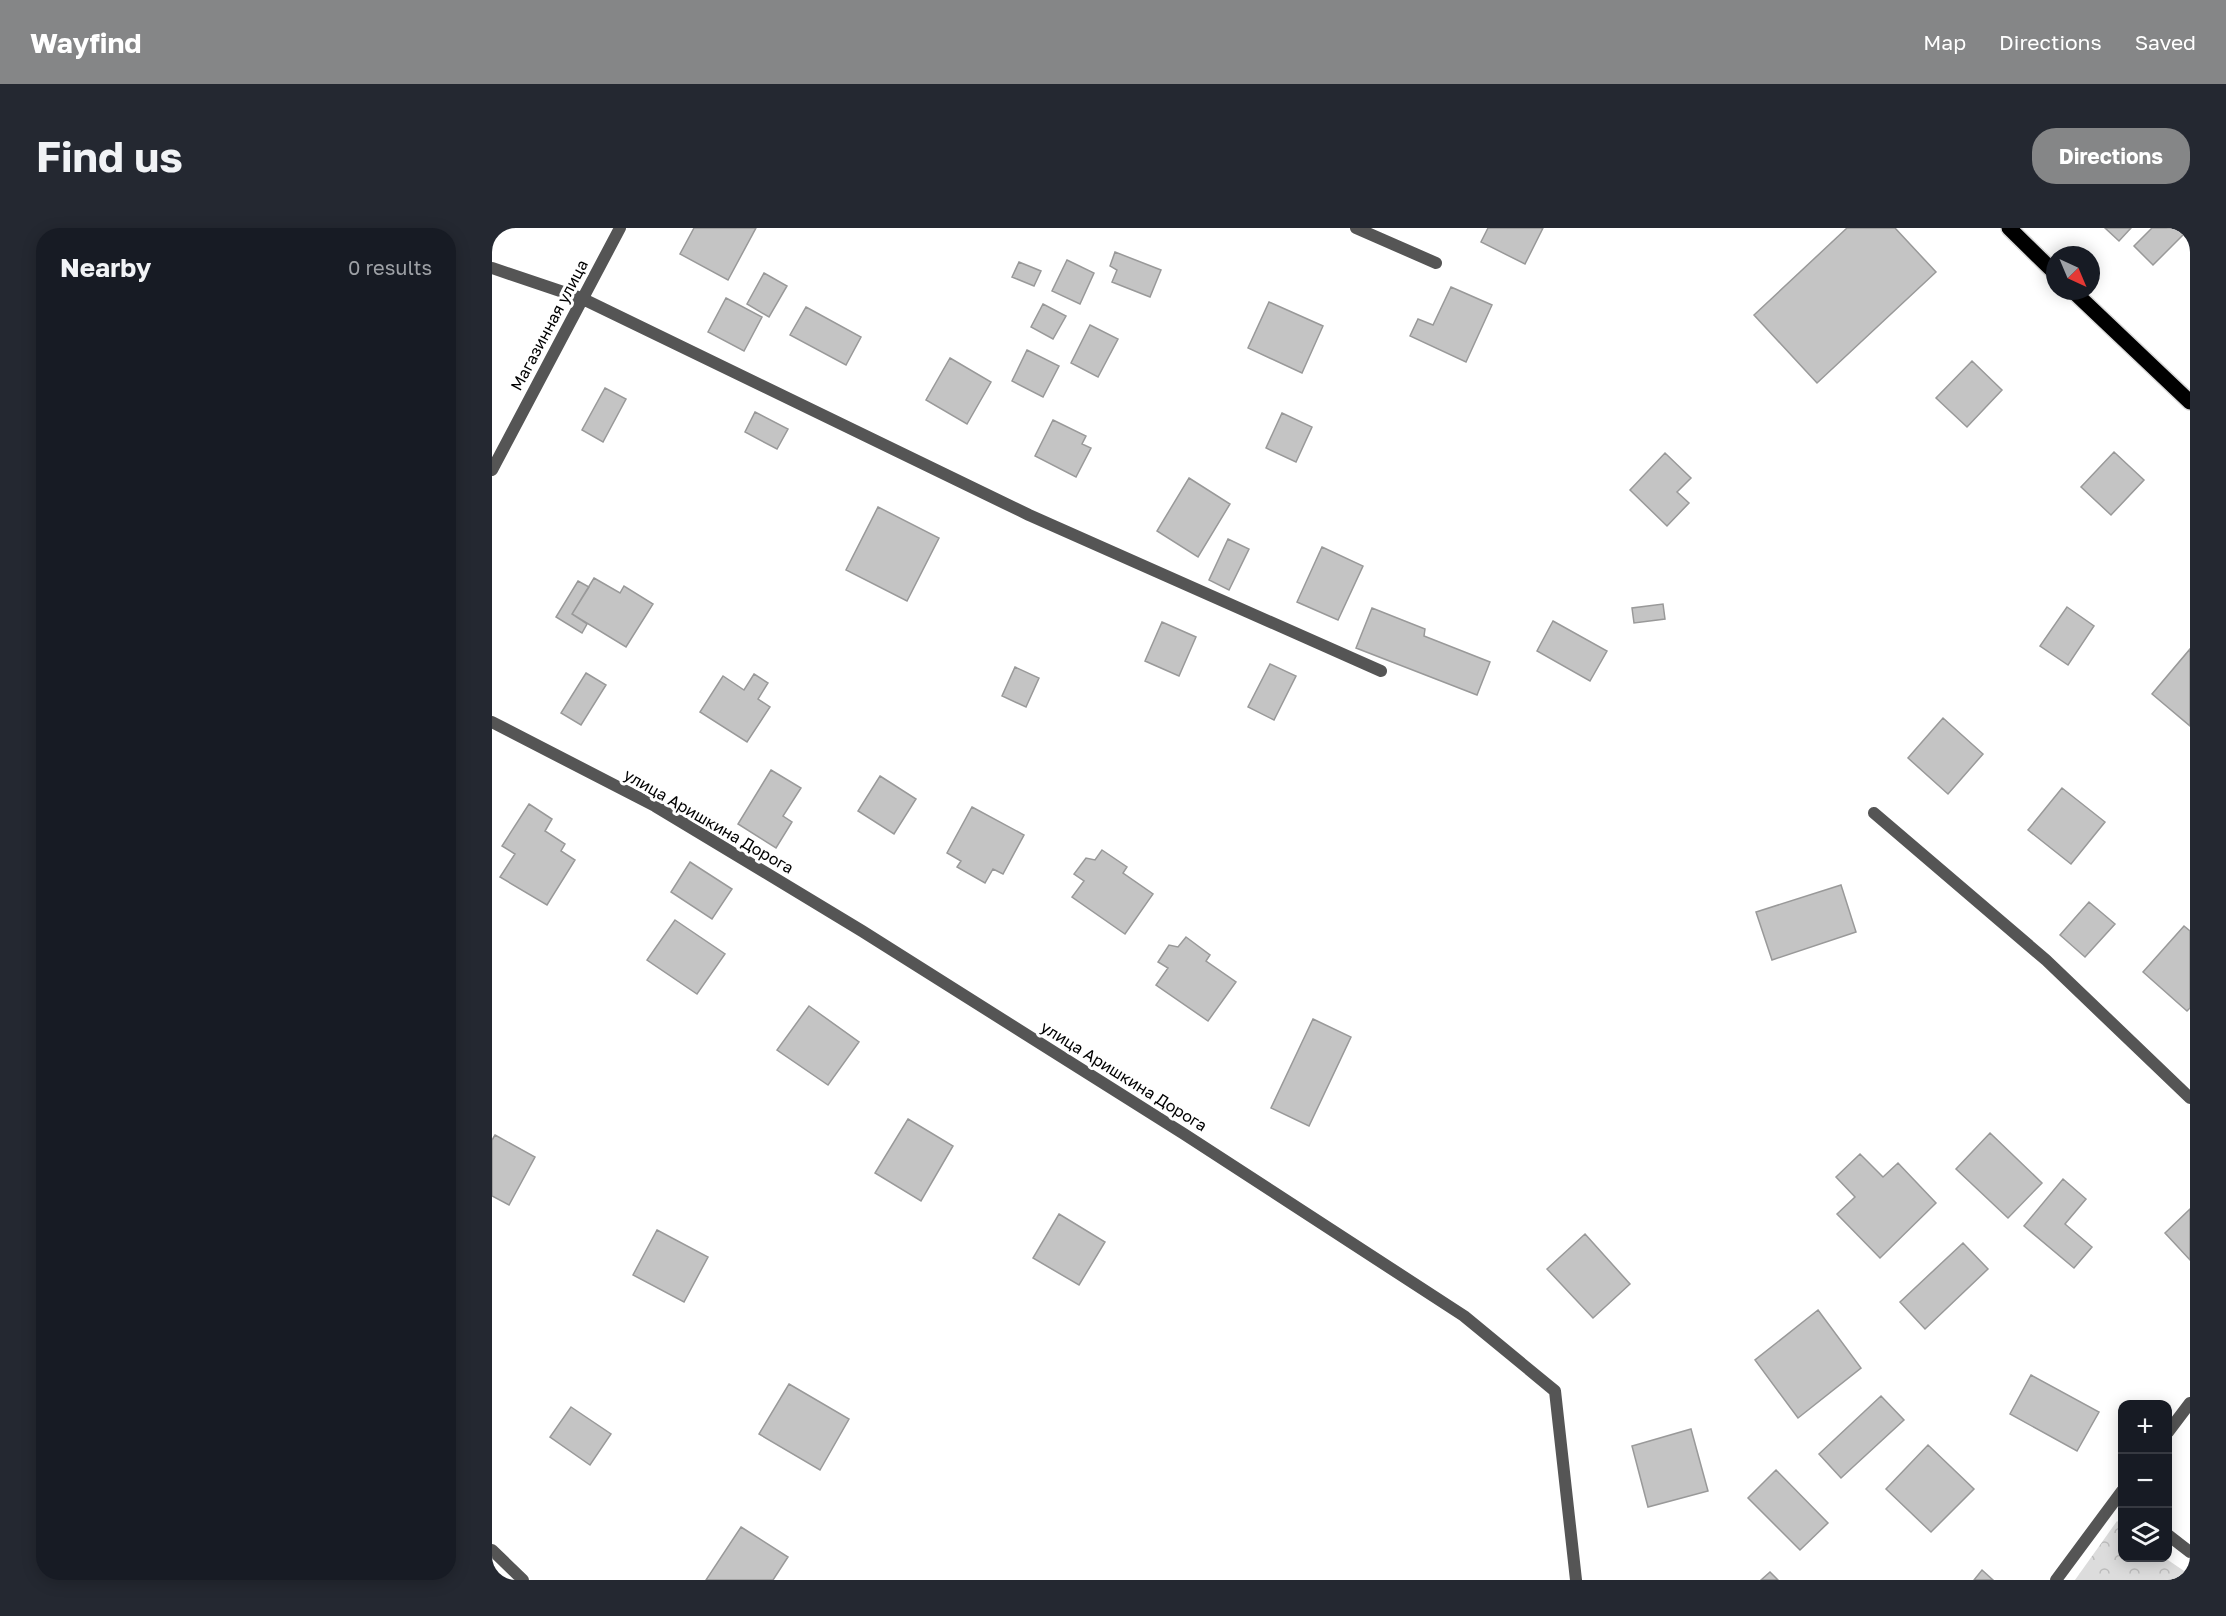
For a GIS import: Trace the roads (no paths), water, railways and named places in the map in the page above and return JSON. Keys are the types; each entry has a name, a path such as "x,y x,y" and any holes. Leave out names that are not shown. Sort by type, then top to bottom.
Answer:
{"main road":[{"path":"2008,228 2046,264"},
{"path":"2082,300 2190,402"}],"street":[{"name":"Магазинная улица","path":"492,470 620,228"},
{"path":"1356,228 1436,263"},
{"path":"492,268 581,298 1029,515 1381,671"},
{"name":"улица Аришкина Дорога","path":"492,722 655,806 862,931 1184,1134 1464,1316 1555,1392 1576,1580"},
{"path":"1874,813 2046,960 2190,1098"},
{"path":"2172,1427 2190,1403"},
{"path":"2056,1580 2118,1501"},
{"path":"2172,1538 2190,1552"},
{"path":"492,1550 523,1580"}]}
